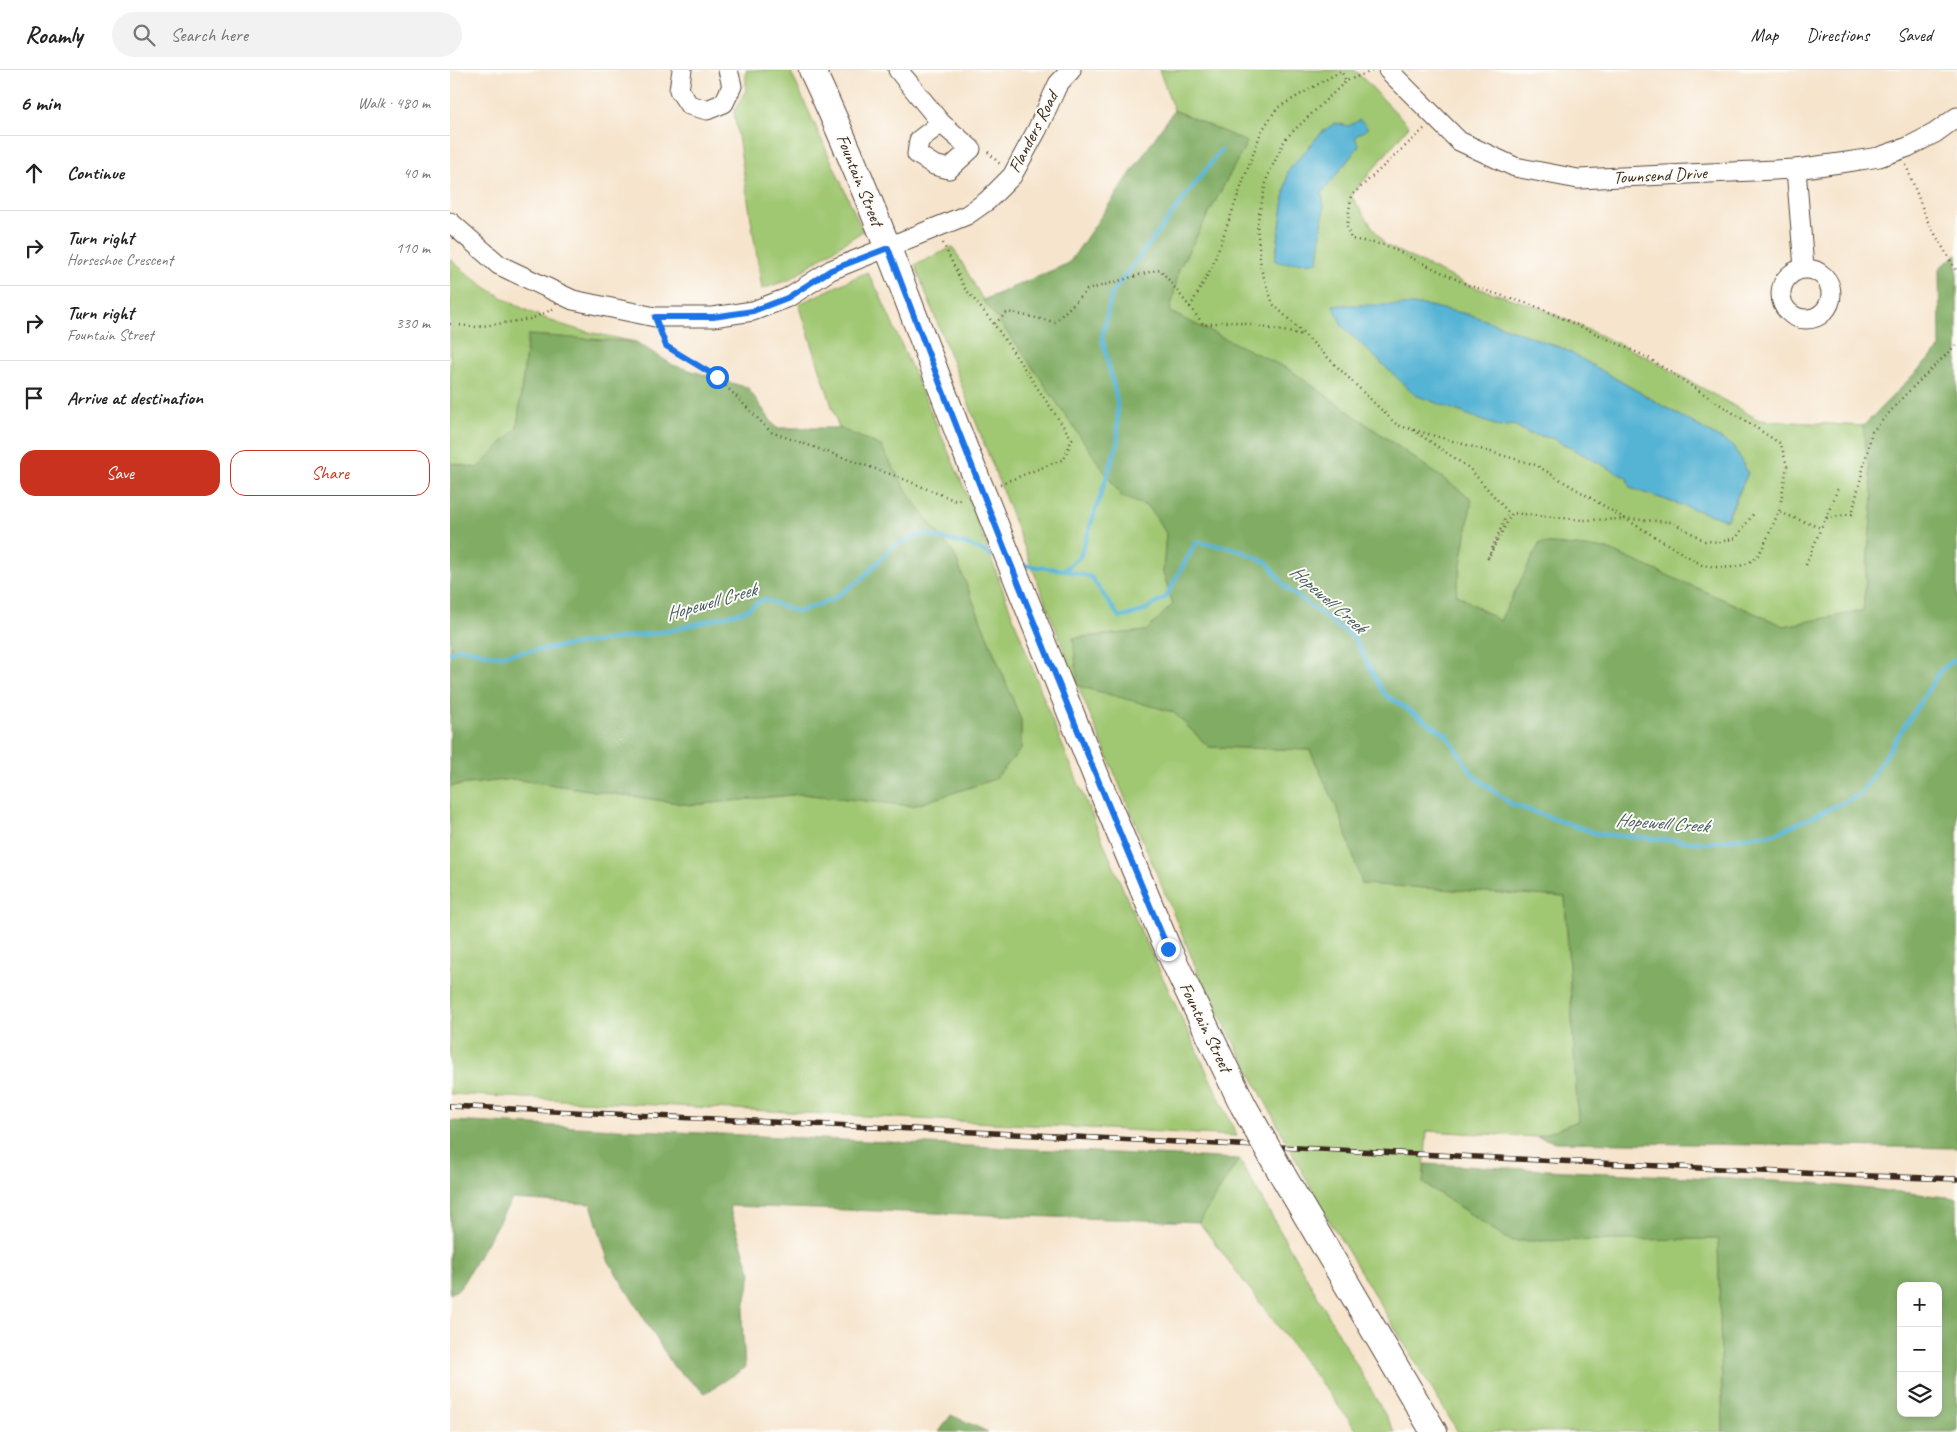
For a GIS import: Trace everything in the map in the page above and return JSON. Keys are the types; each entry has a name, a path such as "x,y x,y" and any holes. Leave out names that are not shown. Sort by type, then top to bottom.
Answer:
{"main road":[{"name":"Fountain Street","path":"812,70 838,126 888,248 962,442 1100,786 1168,949 1243,1105 1434,1432"}],"street":[{"path":"682,70 679,90 689,105 707,110 724,103 732,86 728,70"},
{"path":"898,70 941,123 971,149 949,169 934,165 917,154 919,140 941,123"},
{"name":"Flanders Road","path":"450,222 498,265 573,300 655,317 713,317 753,311 787,298 831,270 967,215 987,201 1012,176 1038,130 1058,84 1071,70"},
{"name":"Townsend Drive","path":"1388,70 1459,141 1515,167 1578,179 1796,170 1871,158 1900,150 1935,133 1957,118"},
{"path":"1796,170 1804,268"}],"path":[{"path":"1375,70 1346,81 1285,138 1267,178 1257,224 1261,269 1273,304 1397,425 1536,465 1702,565 1721,568 1741,565 1758,556 1779,512 1788,466 1781,444 1647,357 1538,307 1468,285 1385,245 1351,239 1348,227 1351,196 1436,118"},
{"path":"1190,307 1212,267 1261,132 1277,108 1341,71 1346,81"},
{"path":"971,149 983,148 1012,176"},
{"path":"1900,150 1927,220 1957,272"},
{"path":"935,227 964,287 994,324 1072,439 1064,459 992,487"},
{"path":"994,324 1008,312 1055,322 1087,290 1160,269 1204,325 1230,321 1306,336"},
{"path":"450,324 476,327 531,319 573,300"},
{"path":"655,317 666,346 717,377 771,432 901,478 956,501 965,498"},
{"path":"1826,518 1852,514 1872,432 1904,396 1957,344"},
{"path":"1410,428 1470,468 1510,513 1583,520 1672,522 1705,542 1720,542 1736,538 1754,513"},
{"path":"1806,566 1838,488"},
{"path":"1779,512 1821,528"},
{"path":"1510,513 1487,560 1510,513"}],"green space":[{"path":"746,70 790,70 863,231 791,279 762,289 734,111 746,90"},
{"path":"1159,70 1355,70 1409,126 1351,196 1385,245 1468,285 1538,307 1647,357 1759,420 1863,426 1873,497 1863,611 1784,626 1607,549 1540,543 1500,621 1456,594 1472,499 1290,370 1170,312 1179,269 1247,142 1174,110","holes":["1335,123 1348,126 1359,146 1322,193 1324,207 1275,261 1288,171 1321,133","1424,305 1471,315 1564,349 1733,446 1748,473 1727,520 1630,488 1627,478 1552,438 1530,434 1514,425"]},
{"path":"1174,110 1247,142 1179,269 1170,312 1290,370 1472,499 1456,594 1500,621 1540,543 1607,549 1784,626 1863,611 1873,497 1863,426 1940,348 1939,268 1957,254 1957,1148 1556,1142 1537,1137 1578,1121 1565,897 1362,884 1340,815 1310,750 1209,747 1173,712 1078,686 1073,638 1146,631 1173,604 1163,572 1166,533 1149,507 1122,497 1017,345 983,300 1069,263"},
{"path":"953,247 983,300 1017,345 1122,496 1149,507 1166,533 1163,572 1173,604 1146,631 1073,638 1128,699 1173,712 1209,747 1310,750 1340,815 1363,884 1565,897 1578,1121 1537,1137 1427,1131 1423,1183 1511,1241 1718,1239 1723,1432 1458,1432 1321,1207 1202,982 1078,686 915,265"},
{"path":"450,259 478,282 525,310 576,329 636,342 528,335 517,428 477,468 450,463"},
{"path":"867,272 878,291 966,492 1053,723 1140,929 1237,1136 450,1094 450,786 513,779 692,805 801,794 913,806 995,779 1021,749 1021,720 954,554 910,497 881,446 839,428 799,304"},
{"path":"528,335 636,342 673,365 748,388 776,428 839,428 881,446 910,497 954,554 1021,720 1021,749 995,779 913,806 801,794 692,805 513,779 450,786 450,463 477,468 517,428"},
{"path":"450,1121 1239,1159 1199,1222 729,1206 751,1274 742,1319 745,1368 705,1393 674,1367 608,1260 591,1204 512,1199 460,1288 450,1294"},
{"path":"1239,1159 1395,1432 1358,1432 1199,1222"},
{"path":"1425,1164 1813,1183 1957,1198 1957,1432 1723,1432 1718,1239 1511,1241 1423,1183"},
{"path":"951,1415 988,1432 939,1432"}],"water":[{"path":"1360,120 1368,128 1355,137 1359,146 1322,193 1324,207 1318,262 1282,263 1275,261 1288,171 1321,133 1335,123 1348,126"},
{"path":"1333,305 1424,305 1471,315 1564,349 1733,446 1748,473 1726,520 1630,488 1627,478 1552,438 1530,434 1514,425 1500,427 1415,395 1342,326"}],"waterway":[{"path":"1064,570 1080,557 1118,443 1117,400 1102,337 1112,293 1221,150"},
{"name":"Hopewell Creek","path":"450,653 460,648 496,656 669,631 745,611 763,599 798,612 832,600 862,579 893,546 923,534 969,545 999,558"},
{"name":"Hopewell Creek","path":"1020,565 1064,570 1091,577 1120,618 1143,611 1166,597 1196,542 1233,548 1268,563 1286,588 1354,638 1384,694 1447,735 1474,776 1511,804 1598,834 1706,843 1776,833 1860,795 1941,670 1957,658"}],"railway":[{"path":"450,1106 1842,1175 1957,1179"}],"route":[{"path":"717,377 666,346 655,317 713,317 753,311 787,298 831,270 888,248 962,442 1100,786 1168,949"}]}
